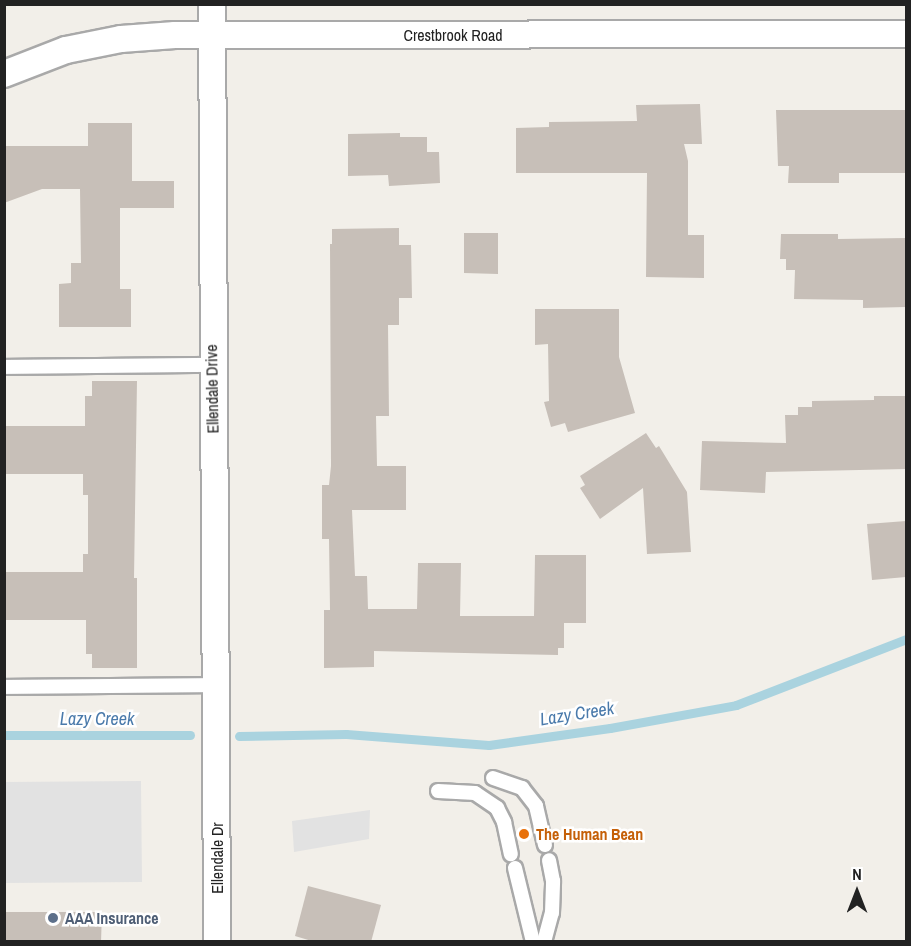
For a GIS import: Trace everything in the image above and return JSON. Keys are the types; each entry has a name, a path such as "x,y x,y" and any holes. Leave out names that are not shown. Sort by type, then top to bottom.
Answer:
{"street":[{"name":"Ellendale Drive","path":"212,4 212,365 217,774"},
{"name":"Crestbrook Road","path":"4,74 66,50 121,39 212,35 906,34"},
{"name":"Ellendale Dr","path":"217,774 217,942"}],"lane":[{"path":"4,367 212,365"},
{"path":"4,687 216,685"},
{"path":"493,778 522,788 536,806 545,845"},
{"path":"438,791 475,794 497,808 504,822 511,854"},
{"path":"544,942 552,913 553,881 549,860"},
{"path":"515,868 533,942"}],"shaded area":[{"path":"141,781 142,882 5,883 5,782"},
{"path":"370,810 369,839 294,852 292,821"}],"building":[{"path":"700,104 702,144 684,144 688,161 688,235 704,235 704,278 646,277 647,173 516,173 516,128 549,127 549,122 637,121 636,105"},
{"path":"776,110 906,110 906,173 839,173 839,183 788,183 789,166 778,166"},
{"path":"88,123 132,123 132,181 174,181 174,208 120,208 120,289 131,289 131,327 59,327 59,284 71,283 71,263 81,263 80,189 42,189 4,203 4,146 88,146"},
{"path":"400,133 400,137 427,137 427,152 439,152 440,183 389,186 388,175 348,176 348,134"},
{"path":"399,228 399,245 411,245 412,298 399,298 399,325 388,325 389,416 376,416 377,466 406,466 406,510 352,510 355,576 367,576 368,609 417,609 418,563 461,563 460,616 534,616 535,555 586,555 586,623 564,623 564,648 558,648 558,655 374,651 374,667 324,668 324,610 330,610 329,539 322,539 322,485 329,485 331,466 330,244 332,244 332,229"},
{"path":"464,233 498,233 498,274 464,273"},
{"path":"781,234 838,234 838,239 906,238 906,307 863,308 863,300 794,299 795,270 786,270 786,259 780,259"},
{"path":"535,309 619,309 619,357 635,413 568,432 565,423 551,427 544,402 549,401 548,344 535,345"},
{"path":"92,381 137,381 134,578 137,578 137,668 92,668 92,654 86,654 86,620 4,620 4,572 83,572 83,554 88,554 88,495 83,495 83,474 4,474 4,426 85,426 85,396 92,396"},
{"path":"874,396 906,396 906,469 766,472 765,493 700,490 702,441 786,443 785,415 798,415 798,407 812,407 812,401 874,400"},
{"path":"646,433 656,448 659,446 687,492 691,552 647,554 643,488 600,519 580,488 585,485 580,476"},
{"path":"906,521 906,577 872,580 867,524"},
{"path":"308,886 381,905 371,942 315,942 295,936"},
{"name":"AAA Insurance","path":"4,912 102,912 101,942 4,942"}],"waterway":[{"name":"Lazy Creek","path":"239,736 346,734 489,745 610,728 736,705 906,639"},
{"name":"Lazy Creek","path":"4,735 190,735"}],"place":[{"name":"The Human Bean","path":"524,834"},
{"name":"AAA Insurance","path":"53,918"}]}
